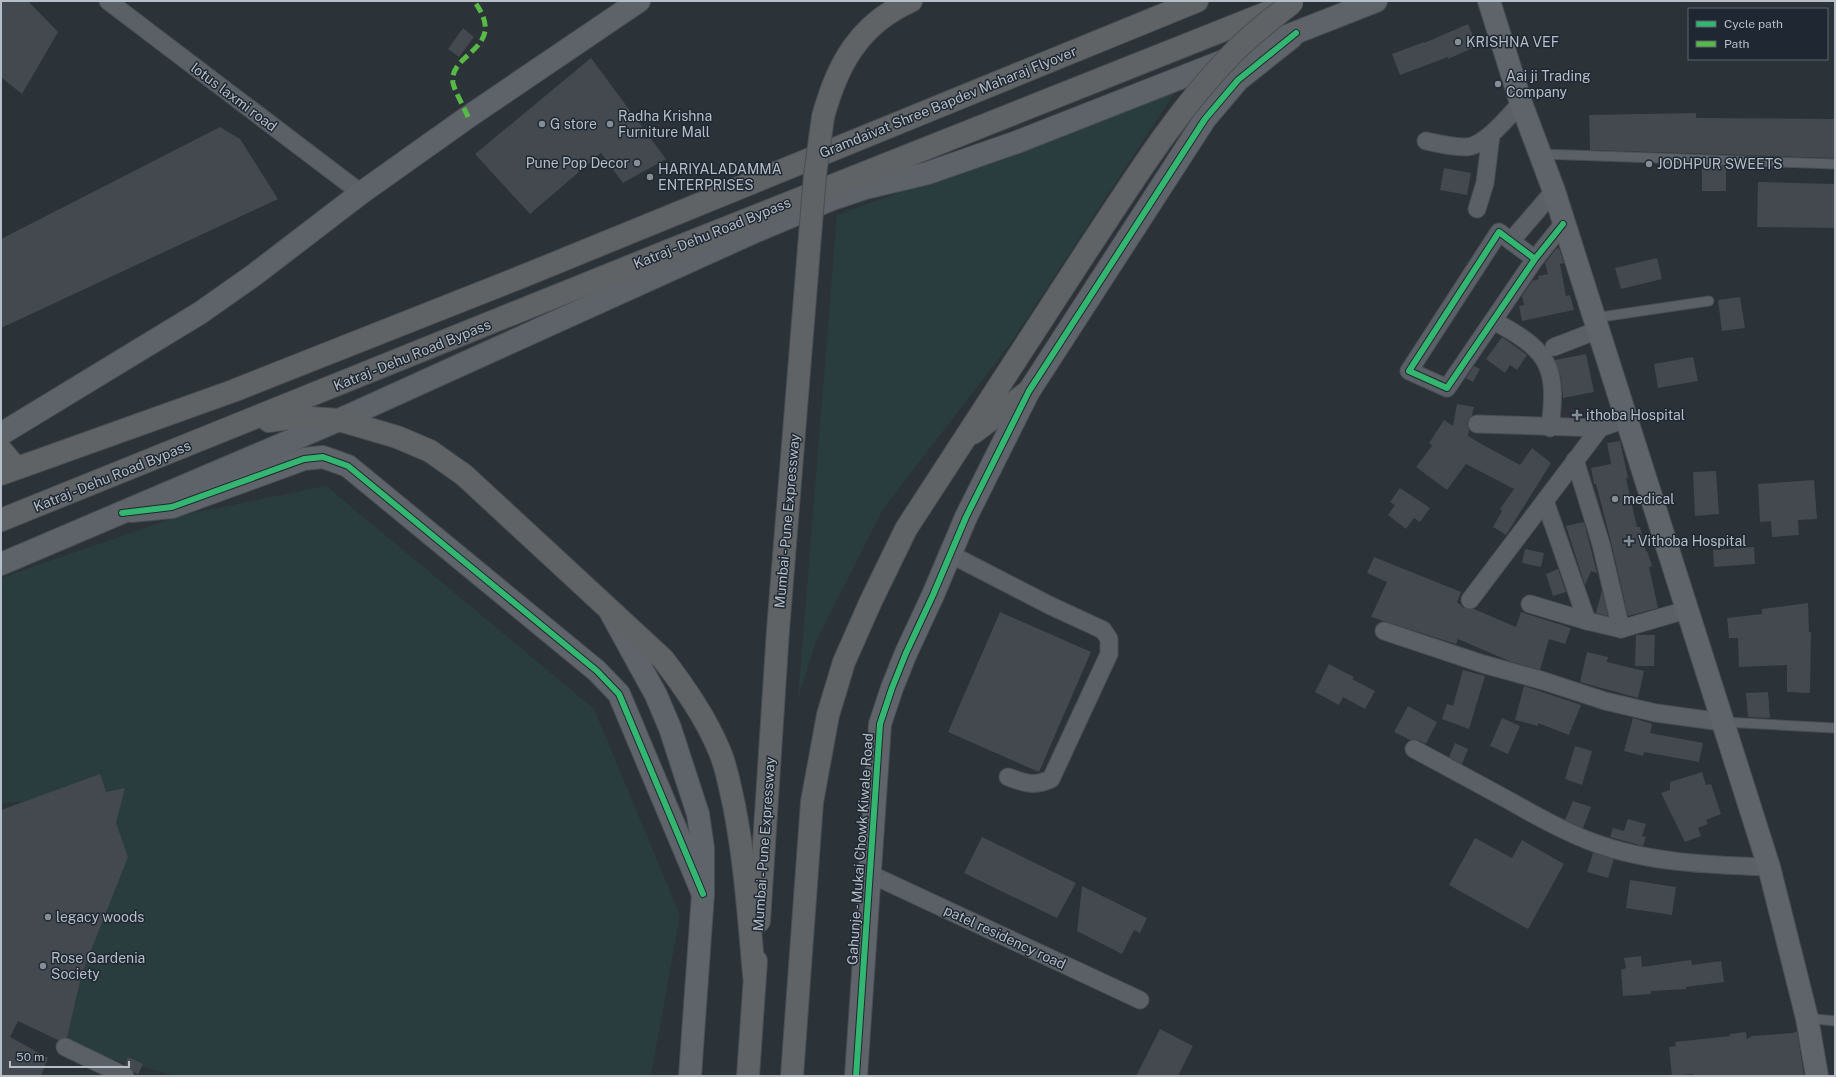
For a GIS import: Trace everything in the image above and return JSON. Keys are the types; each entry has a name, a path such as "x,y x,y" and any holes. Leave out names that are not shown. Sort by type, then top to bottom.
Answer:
{"highway":[{"name":"Mumbai - Pune Expressway","path":"748,1076 778,630 815,174 823,117 828,97 840,68 856,43 878,20 911,1"},
{"path":"825,195 1192,41 1294,2"},
{"path":"792,1076 812,802 828,715 844,662 898,543 961,442 1088,249 1148,159 1186,106 1229,56 1260,28 1294,2"},
{"name":"Gramdaivat Shree Bapdev Maharaj Flyover","path":"9,471 242,387 521,277 1188,4"},
{"name":"Katraj - Dehu Road Bypass","path":"1,520 825,195"},
{"path":"961,442 1029,391"},
{"path":"242,424 296,417 339,420 404,440 430,451 464,475 663,659 695,704 707,724 721,754 731,791 741,843 754,975"},
{"path":"1,450 9,471"}],"main road":[{"path":"1,434 200,314 254,275 361,193 468,117 639,1"},
{"path":"1,564 339,420 754,232 825,195 865,188 928,173 1017,142 1376,1"}],"street":[{"name":"lotus laxmi road","path":"108,1 361,193"},
{"path":"1489,1 1521,103 1554,191 1563,224 1769,867 1807,1018 1817,1076"},
{"name":"Gahunje - Mukai Chowk Kiwale Road","path":"856,1076 880,724 884,709 903,660 966,517 1029,391 1205,119 1238,80 1296,33"},
{"path":"1426,141 1444,145 1468,147 1491,135 1521,103"},
{"path":"1477,209 1485,183 1491,135"},
{"path":"1511,241 1554,191"},
{"path":"1535,259 1499,232 1409,371 1447,388 1535,259 1563,224"},
{"path":"1554,347 1596,324"},
{"path":"1500,325 1529,342 1540,352 1547,364 1552,380 1553,401 1550,428"},
{"path":"1477,424 1550,428 1600,428 1626,419"},
{"path":"1470,600 1600,428"},
{"path":"122,512 172,506 304,459 323,457 348,466 597,671 619,694 704,894"},
{"path":"1575,460 1601,544 1621,629"},
{"path":"1545,501 1587,622"},
{"path":"950,554 1051,606 1102,630 1109,639 1109,654 1050,779 1040,784 1030,784 1008,777"},
{"path":"1530,604 1587,622 1621,629 1686,610"},
{"path":"608,608 656,695 670,728 698,814 703,848 704,894 690,1076"},
{"path":"1384,631 1483,664 1544,681 1605,701 1656,713 1722,722"},
{"path":"1414,749 1544,820 1592,842 1630,853 1674,861 1718,865 1769,867"},
{"name":"patel residency road","path":"870,874 1140,1000"},
{"path":"65,1047 126,1076"}],"lane":[{"path":"1541,154 1835,164"},
{"path":"1596,324 1709,301"},
{"path":"1722,722 1835,728"},
{"path":"1807,1018 1835,1021"}],"shaded area":[{"name":"ithoba Hospital","path":"1592,408 1592,420 1561,422 1561,409"}],"green space":[{"path":"1175,92 1010,344 883,509 816,641 798,699 837,215"},
{"path":"326,486 594,709 680,915 651,1076 177,1076 65,1047 124,789 1,804 1,579 183,515"}],"building":[{"path":"1,1 28,1 58,32 22,94 1,77"},
{"path":"1468,24 1477,46 1448,59 1448,57 1400,75 1392,54 1424,43"},
{"path":"463,28 474,37 459,57 448,49"},
{"path":"591,58 666,159 623,183 601,153 530,214 475,154"},
{"path":"1696,113 1696,118 1835,119 1835,158 1590,150 1589,115"},
{"path":"220,127 240,139 278,199 1,328 1,239"},
{"path":"1702,165 1726,166 1726,191 1702,191"},
{"path":"1444,168 1471,173 1467,195 1440,190"},
{"path":"1758,182 1835,184 1835,228 1757,227"},
{"path":"1559,248 1564,263 1560,264 1566,296 1570,295 1574,310 1522,321 1519,306 1524,305 1522,296 1532,281 1539,279 1538,276 1548,274 1545,263 1556,249"},
{"path":"1657,258 1662,279 1621,289 1615,268"},
{"path":"1740,297 1745,328 1722,331 1718,300"},
{"path":"1502,337 1527,355 1517,370 1510,365 1505,373 1486,359"},
{"path":"1586,354 1594,392 1563,398 1561,377 1555,360"},
{"path":"1693,357 1698,381 1658,388 1654,364"},
{"path":"1474,366 1480,369 1473,382 1466,378"},
{"path":"1457,404 1474,407 1472,415 1467,423 1469,430 1468,436 1520,465 1532,448 1551,463 1506,535 1493,527 1502,511 1500,509 1514,489 1466,464 1447,490 1416,467 1432,446 1429,443 1444,420 1453,426"},
{"path":"1620,441 1628,478 1626,478 1637,527 1640,527 1646,552 1647,551 1652,566 1649,567 1658,608 1628,616 1611,542 1596,484 1594,484 1591,468 1611,464 1607,443"},
{"path":"1716,471 1719,514 1695,516 1693,472"},
{"path":"1814,480 1817,519 1798,520 1799,535 1772,537 1771,521 1760,522 1758,484"},
{"path":"1400,488 1430,508 1420,522 1414,518 1406,529 1388,515 1395,505 1390,502"},
{"path":"1584,522 1597,573 1591,571 1585,585 1566,526"},
{"path":"1754,547 1755,564 1714,567 1713,550"},
{"path":"1525,549 1544,553 1541,567 1522,563"},
{"path":"1374,557 1461,592 1457,602 1464,608 1474,609 1516,627 1521,612 1571,628 1565,644 1549,639 1540,670 1509,661 1458,639 1456,644 1371,617 1387,582 1367,573"},
{"path":"1558,569 1566,592 1553,596 1546,574"},
{"path":"1602,590 1608,616 1596,613"},
{"path":"1808,603 1809,632 1811,632 1810,693 1787,692 1787,665 1739,667 1738,638 1729,638 1727,618 1762,614 1762,609"},
{"path":"1000,612 1091,652 1039,772 948,732"},
{"path":"1636,635 1655,635 1654,666 1635,666"},
{"path":"1587,652 1608,657 1607,662 1644,671 1638,698 1580,682"},
{"path":"1329,664 1354,677 1352,679 1375,691 1365,709 1343,697 1339,705 1315,692"},
{"path":"1463,670 1485,676 1469,729 1442,719 1447,704 1453,706"},
{"path":"1524,686 1581,705 1569,735 1538,723 1538,726 1515,720"},
{"path":"1768,692 1770,718 1748,717 1746,693"},
{"path":"1408,706 1437,722 1426,744 1418,740 1410,740 1394,732"},
{"path":"1502,718 1520,726 1508,754 1490,746"},
{"path":"1633,718 1652,724 1650,733 1703,743 1699,762 1644,752 1643,756 1624,751"},
{"path":"1455,743 1468,749 1462,764 1449,757"},
{"path":"1575,746 1592,751 1582,785 1565,779"},
{"path":"1702,772 1706,785 1711,784 1721,814 1706,820 1708,824 1698,828 1701,836 1685,842 1661,793 1670,790 1670,782"},
{"name":"Rose Gardenia Society","path":"100,774 106,792 125,788 116,823 128,857 82,973 67,1038 58,1040 18,1021 10,1037 48,1058 41,1076 1,1076 1,810"},
{"path":"1573,801 1591,807 1583,828 1565,820"},
{"path":"1628,819 1646,824 1642,836 1646,837 1643,846 1610,837 1613,828 1624,831"},
{"path":"982,837 1076,883 1057,918 964,873"},
{"path":"1475,838 1512,858 1522,840 1564,864 1528,929 1449,885"},
{"path":"1593,853 1614,859 1608,878 1587,872"},
{"path":"1630,880 1676,887 1672,915 1626,908"},
{"path":"1082,886 1147,918 1140,933 1134,930 1122,954 1077,931"},
{"path":"1641,956 1642,967 1691,960 1692,965 1721,961 1724,982 1686,987 1686,989 1651,991 1651,994 1623,996 1621,970 1626,968 1624,958"},
{"path":"1160,1029 1193,1046 1178,1076 1136,1076"},
{"path":"1797,1031 1804,1076 1694,1076 1693,1074 1672,1076 1669,1047 1676,1046 1675,1042 1730,1036 1730,1034 1746,1032 1747,1039 1752,1036 1793,1033"},
{"path":"128,1057 143,1064 138,1075 125,1065"}],"marked path":[{"path":"468,117 453,83 454,73 459,64 482,40 485,30 483,17 474,1"}],"cycle path":[{"path":"856,1076 880,724 906,653 933,595 966,517 1029,391 1205,119 1238,80 1296,33"},
{"path":"1535,259 1499,232 1409,371 1447,388 1535,259 1563,224"},
{"path":"122,513 172,507 304,459 323,457 348,466 597,671 619,694 703,894"}],"place":[{"name":"KRISHNA VEF","path":"1458,42"},
{"name":"Aai ji Trading Company","path":"1498,84"},
{"name":"G store","path":"542,124"},
{"name":"Radha Krishna Furniture Mall","path":"610,124"},
{"name":"Pune Pop Decor","path":"637,163"},
{"name":"JODHPUR SWEETS","path":"1649,164"},
{"name":"HARIYALADAMMA ENTERPRISES","path":"650,177"},
{"name":"ithoba Hospital","path":"1577,415"},
{"name":"medical","path":"1615,499"},
{"name":"Vithoba Hospital","path":"1629,541"},
{"name":"legacy woods","path":"48,917"},
{"name":"Rose Gardenia Society","path":"43,966"}]}
